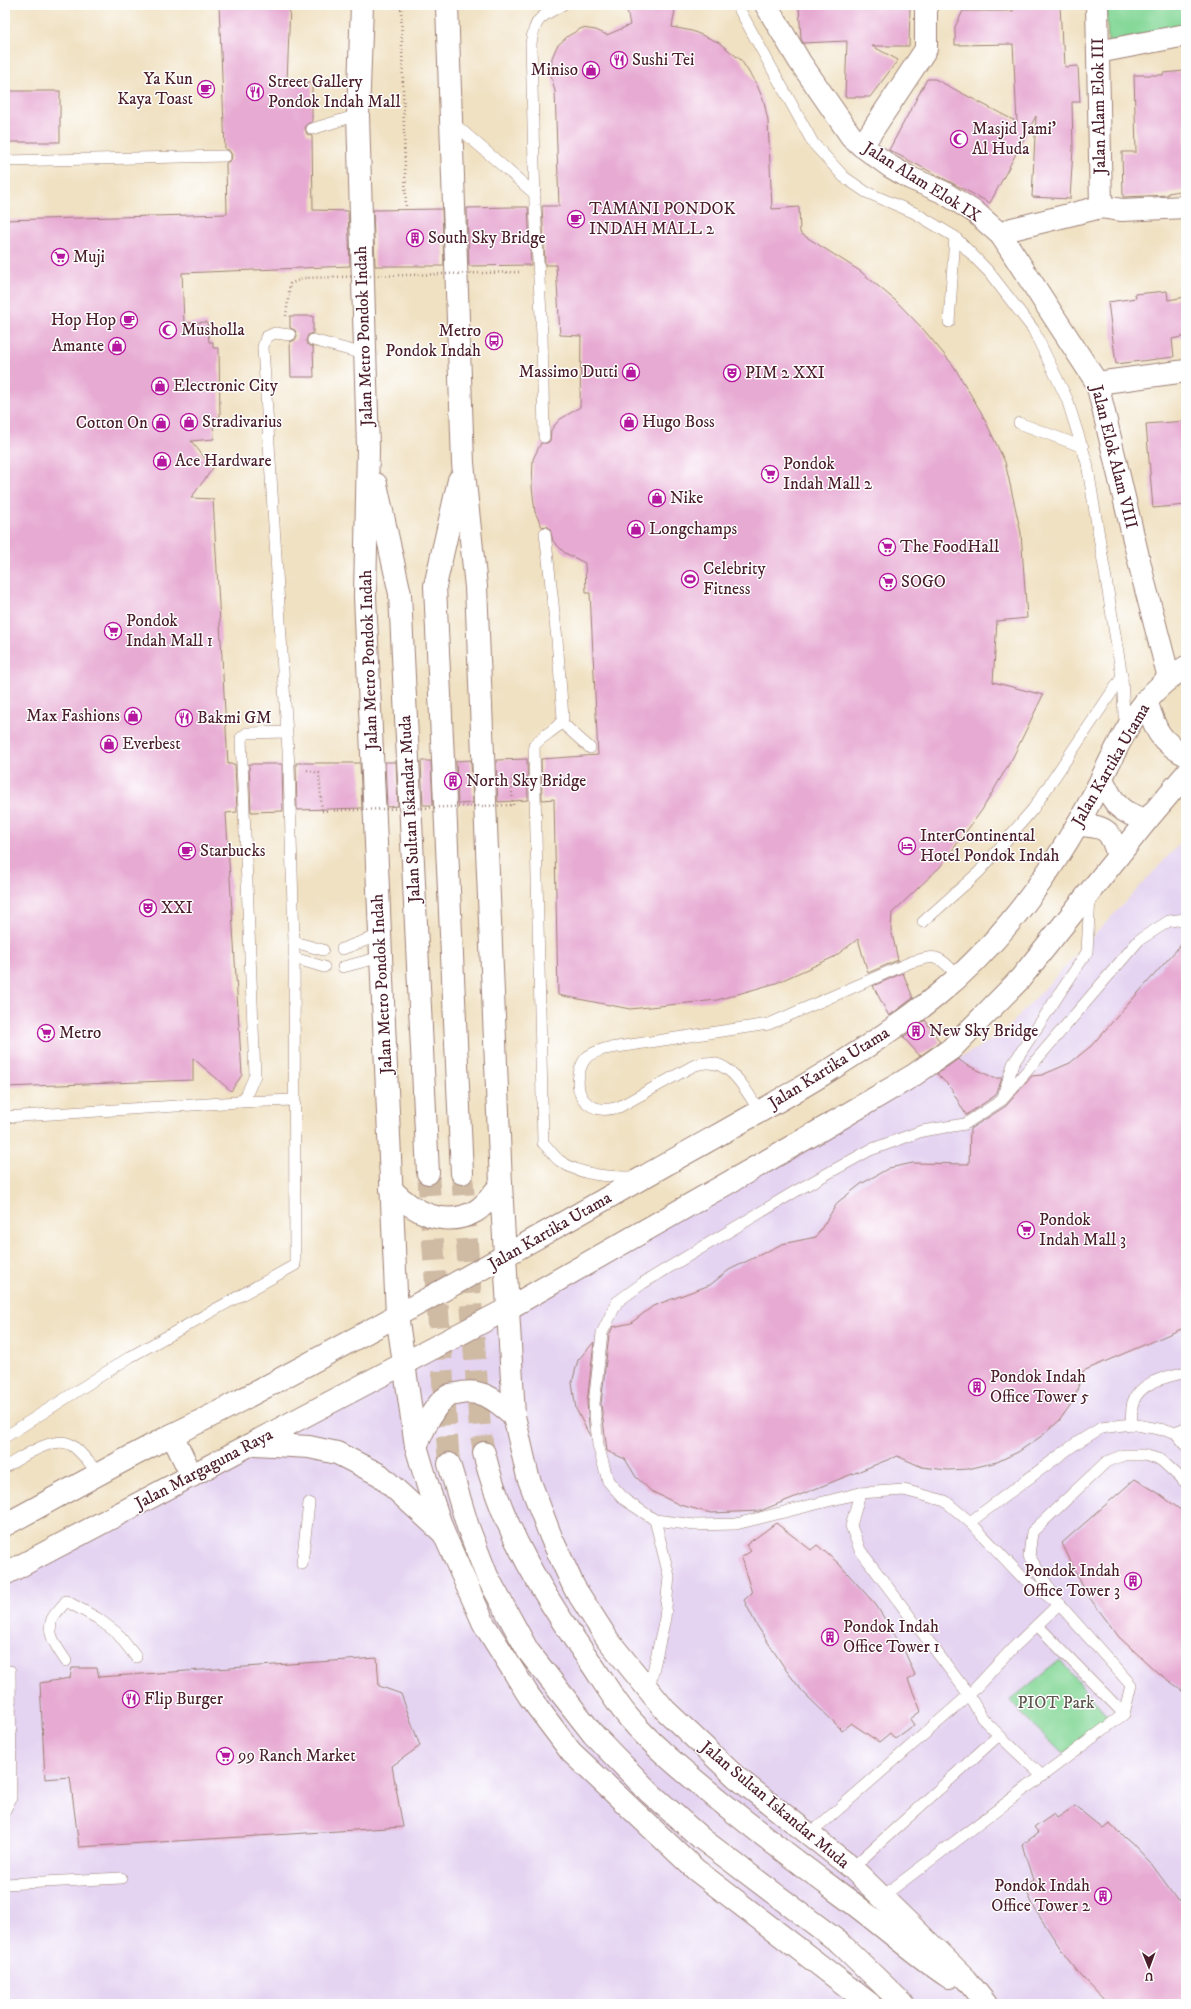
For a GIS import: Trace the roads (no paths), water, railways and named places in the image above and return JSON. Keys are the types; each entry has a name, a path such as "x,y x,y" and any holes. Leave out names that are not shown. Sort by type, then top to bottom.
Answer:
{"main road":[{"name":"Jalan Metro Pondok Indah","path":"362,5 358,115 368,448 365,596 390,1189 397,1315"},
{"path":"447,5 463,463 476,587 501,1184 506,1256"},
{"name":"Jalan Alam Elok IX","path":"766,5 800,62 852,136 862,146 910,178 943,192 956,200 976,213 1001,235"},
{"path":"862,146 926,49 926,5"},
{"name":"Jalan Alam Elok III","path":"1098,5 1101,206"},
{"path":"1098,52 1186,35"},
{"path":"1001,235 1012,230 1101,206 1122,210 1186,207"},
{"name":"Jalan Elok Alam VIII","path":"1001,235 1098,383 1144,582 1177,672"},
{"path":"1098,383 1186,371"},
{"name":"Jalan Sultan Iskandar Muda","path":"368,448 400,594 428,1173"},
{"name":"Jalan Sultan Iskandar Muda","path":"462,1173 435,586 463,463"},
{"name":"Jalan Kartika Utama","path":"397,1315 506,1256 759,1111 888,1033 936,996 997,936 1029,899 1045,877 1077,826 1128,728 1146,700 1177,672"},
{"path":"1146,700 1155,730 1164,741 1186,755"},
{"path":"403,1363 509,1308 819,1131 914,1075 951,1049 1020,979 1147,820 1186,774"},
{"path":"1102,779 1112,801 1120,809 1136,817 1147,820"},
{"path":"1077,826 1093,826 1104,830 1112,838 1118,856"},
{"path":"390,1189 401,1199 420,1212 434,1218 459,1218 476,1211 486,1203 501,1184"},
{"name":"Jalan Sultan Iskandar Muda","path":"506,1256 514,1416 528,1477 551,1537 574,1587 608,1640 665,1710 736,1777 810,1834 852,1868 883,1896 966,1979 983,2000"},
{"path":"5,1525 172,1435 226,1408 397,1315 416,1446 444,1534 484,1624 529,1696 571,1752 696,1870 870,2004"},
{"name":"Jalan Margaguna Raya","path":"5,1574 255,1444 403,1363"},
{"path":"416,1446 436,1409 448,1396 463,1392 480,1393 497,1401 514,1416"},
{"path":"172,1435 192,1476"},
{"path":"255,1444 309,1447 337,1453 356,1462 380,1475 444,1534"},
{"name":"Jalan Sultan Iskandar Muda","path":"484,1453 490,1478 509,1528 534,1577 580,1648 630,1719 692,1778 773,1844 877,1922 932,1966 983,2000"},
{"path":"449,1464 468,1527 491,1583 528,1651 593,1734 650,1793 702,1839 840,1943 903,2004"}],"lane":[{"path":"544,437 542,334 535,194 531,43 533,27 543,16 562,5"},
{"path":"737,5 813,143 839,171 866,192 915,214 955,237 989,272 1033,329 1067,399 1087,463 1122,677 1124,715 1128,728"},
{"path":"312,129 358,115"},
{"path":"450,120 535,194"},
{"path":"5,161 226,156"},
{"path":"949,322 955,237"},
{"path":"5,1437 210,1308 295,1265 293,1100 294,942 289,767 263,347 266,337 275,333 287,335"},
{"path":"313,340 364,354"},
{"path":"1019,423 1082,447"},
{"path":"545,533 557,640 563,718 562,722 538,739 534,746 543,1143 560,1161 584,1172 607,1177 644,1177"},
{"path":"923,922 979,872 1033,808 1122,677"},
{"path":"562,722 590,748"},
{"path":"239,1102 246,1096 255,1075 241,738 247,733 286,732"},
{"path":"1002,1100 1013,1064 1087,952 1090,892"},
{"path":"1059,1604 1022,1577 970,1522 945,1501 904,1490 860,1493 736,1524 695,1525 655,1520 625,1500 608,1481 598,1444 594,1404 602,1333 616,1302 643,1283 796,1191 870,1150 922,1132 965,1124 1002,1100 1138,940 1169,921 1186,919"},
{"path":"342,949 380,935"},
{"path":"294,942 322,950"},
{"path":"759,1111 734,1074 725,1067 711,1063 702,1062 693,1066 619,1107 608,1111 587,1104 579,1093 577,1083 580,1069 587,1057 604,1048 769,1024 911,962 931,956 937,957 958,976"},
{"path":"343,967 381,957"},
{"path":"294,958 324,967"},
{"path":"5,1117 293,1100"},
{"path":"1131,1424 1133,1402 1142,1388 1163,1378 1186,1372"},
{"path":"970,1522 1075,1444 1101,1428 1131,1424 1175,1432 1186,1428"},
{"path":"1175,1432 1186,1445"},
{"path":"5,1467 44,1445 59,1443 73,1446 99,1474"},
{"path":"883,1896 1124,1714 1131,1685 1059,1604 1029,1556 1032,1532 1106,1462 1124,1455 1144,1455 1161,1460 1186,1483"},
{"path":"860,1493 851,1526 860,1550 969,1695 982,1718 1042,1776"},
{"path":"302,1564 309,1503"},
{"path":"649,1689 665,1618 669,1576 655,1520"},
{"path":"66,1661 53,1642 52,1636 52,1620 66,1601 97,1618 117,1633 136,1657"},
{"path":"810,1834 969,1695 1059,1604"},
{"path":"1037,1625 1124,1714"},
{"path":"5,1810 11,1798 10,1671"},
{"path":"852,1868 999,1735"},
{"path":"5,1884 121,1878"}],"tunnel":[{"path":"428,1173 449,1464"},
{"path":"462,1173 480,1429 484,1453"}],"place":[{"name":"Sushi Tei","path":"619,60"},
{"name":"Miniso","path":"591,70"},
{"name":"Ya Kun Kaya Toast","path":"206,89"},
{"name":"Street Gallery Pondok Indah Mall","path":"255,92"},
{"name":"Masjid Jami' Al Huda","path":"959,139"},
{"name":"TAMANI PONDOK INDAH MALL 2","path":"576,219"},
{"name":"South Sky Bridge","path":"415,238"},
{"name":"Muji","path":"60,257"},
{"name":"Hop Hop","path":"129,320"},
{"name":"Musholla","path":"168,330"},
{"name":"Metro Pondok Indah","path":"494,341"},
{"name":"Amante","path":"117,346"},
{"name":"Massimo Dutti","path":"631,372"},
{"name":"PIM 2 XXI","path":"732,373"},
{"name":"Electronic City","path":"160,386"},
{"name":"Stradivarius","path":"189,422"},
{"name":"Hugo Boss","path":"629,422"},
{"name":"Cotton On","path":"161,423"},
{"name":"Ace Hardware","path":"162,461"},
{"name":"Pondok Indah Mall 2","path":"770,474"},
{"name":"Nike","path":"657,498"},
{"name":"Longchamps","path":"636,529"},
{"name":"The FoodHall","path":"887,547"},
{"name":"Celebrity Fitness","path":"690,579"},
{"name":"SOGO","path":"888,582"},
{"name":"Pondok Indah Mall 1","path":"113,631"},
{"name":"Max Fashions","path":"133,716"},
{"name":"Bakmi GM","path":"184,718"},
{"name":"Everbest","path":"109,744"},
{"name":"North Sky Bridge","path":"453,781"},
{"name":"InterContinental Hotel Pondok Indah","path":"907,846"},
{"name":"Starbucks","path":"187,851"},
{"name":"XXI","path":"148,908"},
{"name":"New Sky Bridge","path":"916,1031"},
{"name":"Metro","path":"46,1033"},
{"name":"Pondok Indah Mall 3","path":"1026,1230"},
{"name":"Pondok Indah Office Tower 5","path":"977,1387"},
{"name":"Pondok Indah Office Tower 3","path":"1133,1581"},
{"name":"Pondok Indah Office Tower 1","path":"830,1637"},
{"name":"Flip Burger","path":"131,1699"},
{"name":"99 Ranch Market","path":"225,1756"},
{"name":"Pondok Indah Office Tower 2","path":"1103,1896"}],"park label":[{"name":"PIOT Park","path":"1056,1703"}]}
